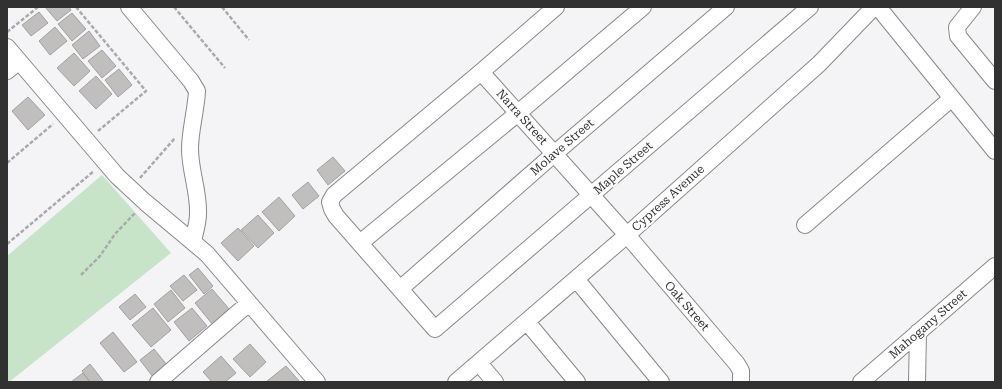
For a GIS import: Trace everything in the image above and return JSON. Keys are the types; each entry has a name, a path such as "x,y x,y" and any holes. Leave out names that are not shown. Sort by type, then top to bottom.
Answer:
{"street":[{"path":"129,7 191,81 197,91 190,151 191,168 198,205 198,215 193,241"},
{"path":"400,289 336,216 330,202 334,194 481,72 556,7"},
{"path":"360,243 518,113 643,7"},
{"name":"Molave Street","path":"400,289 554,154 726,7"},
{"name":"Maple Street","path":"400,289 435,329 810,7"},
{"name":"Cypress Avenue","path":"456,382 627,235 819,64 874,7"},
{"path":"878,7 995,151"},
{"path":"973,7 957,27 958,36 995,81"},
{"path":"7,46 13,66 64,115 130,188 207,254 317,382"},
{"name":"Narra Street","path":"481,72 627,235"},
{"path":"805,226 952,98"},
{"name":"Oak Street","path":"627,235 737,364 741,371 741,381"},
{"name":"Mahogany Street","path":"860,382 995,266"},
{"path":"576,279 661,382"},
{"path":"162,381 249,303"},
{"path":"527,322 577,382"},
{"path":"916,382 918,332"},
{"path":"479,363 495,382"}],"path":[{"path":"7,32 38,7"},
{"path":"76,7 146,91 86,141"},
{"path":"174,7 225,68"},
{"path":"222,7 249,40"},
{"path":"7,163 64,115"},
{"path":"130,188 177,136"},
{"path":"7,244 105,162"},
{"path":"80,275 100,256 115,234 145,202"}],"green space":[{"path":"102,175 171,253 9,382 7,382 7,256"}],"building":[{"path":"45,7 69,7 71,10 57,21"},
{"path":"39,12 48,23 31,36 22,25"},
{"path":"72,13 86,29 72,41 58,24"},
{"path":"55,27 67,41 50,55 39,41"},
{"path":"89,31 100,46 83,59 72,45"},
{"path":"102,50 116,66 102,78 88,61"},
{"path":"74,53 90,71 74,86 57,68"},
{"path":"119,69 132,85 118,97 105,80"},
{"path":"96,76 112,94 96,109 79,91"},
{"path":"28,97 45,115 28,130 12,111"},
{"path":"333,157 345,171 328,185 317,170"},
{"path":"308,182 319,196 303,209 292,195"},
{"path":"279,197 295,216 279,231 262,212"},
{"path":"258,215 274,233 258,248 241,230"},
{"path":"238,228 254,246 238,261 221,243"},
{"path":"198,268 213,286 204,294 189,275"},
{"path":"184,275 197,290 183,301 170,286"},
{"path":"212,289 230,310 213,325 195,303"},
{"path":"171,290 185,308 168,322 154,304"},
{"path":"135,294 146,307 130,320 119,307"},
{"path":"153,308 171,330 151,347 132,325"},
{"path":"192,308 207,326 189,341 174,322"},
{"path":"113,332 137,362 124,372 100,343"},
{"path":"250,344 266,362 250,377 233,359"},
{"path":"154,349 167,365 153,377 140,360"},
{"path":"221,356 236,373 225,382 212,382 203,372"},
{"path":"90,364 104,382 90,382 82,371"},
{"path":"286,366 300,382 267,381"},
{"path":"83,373 90,382 71,382"}]}
